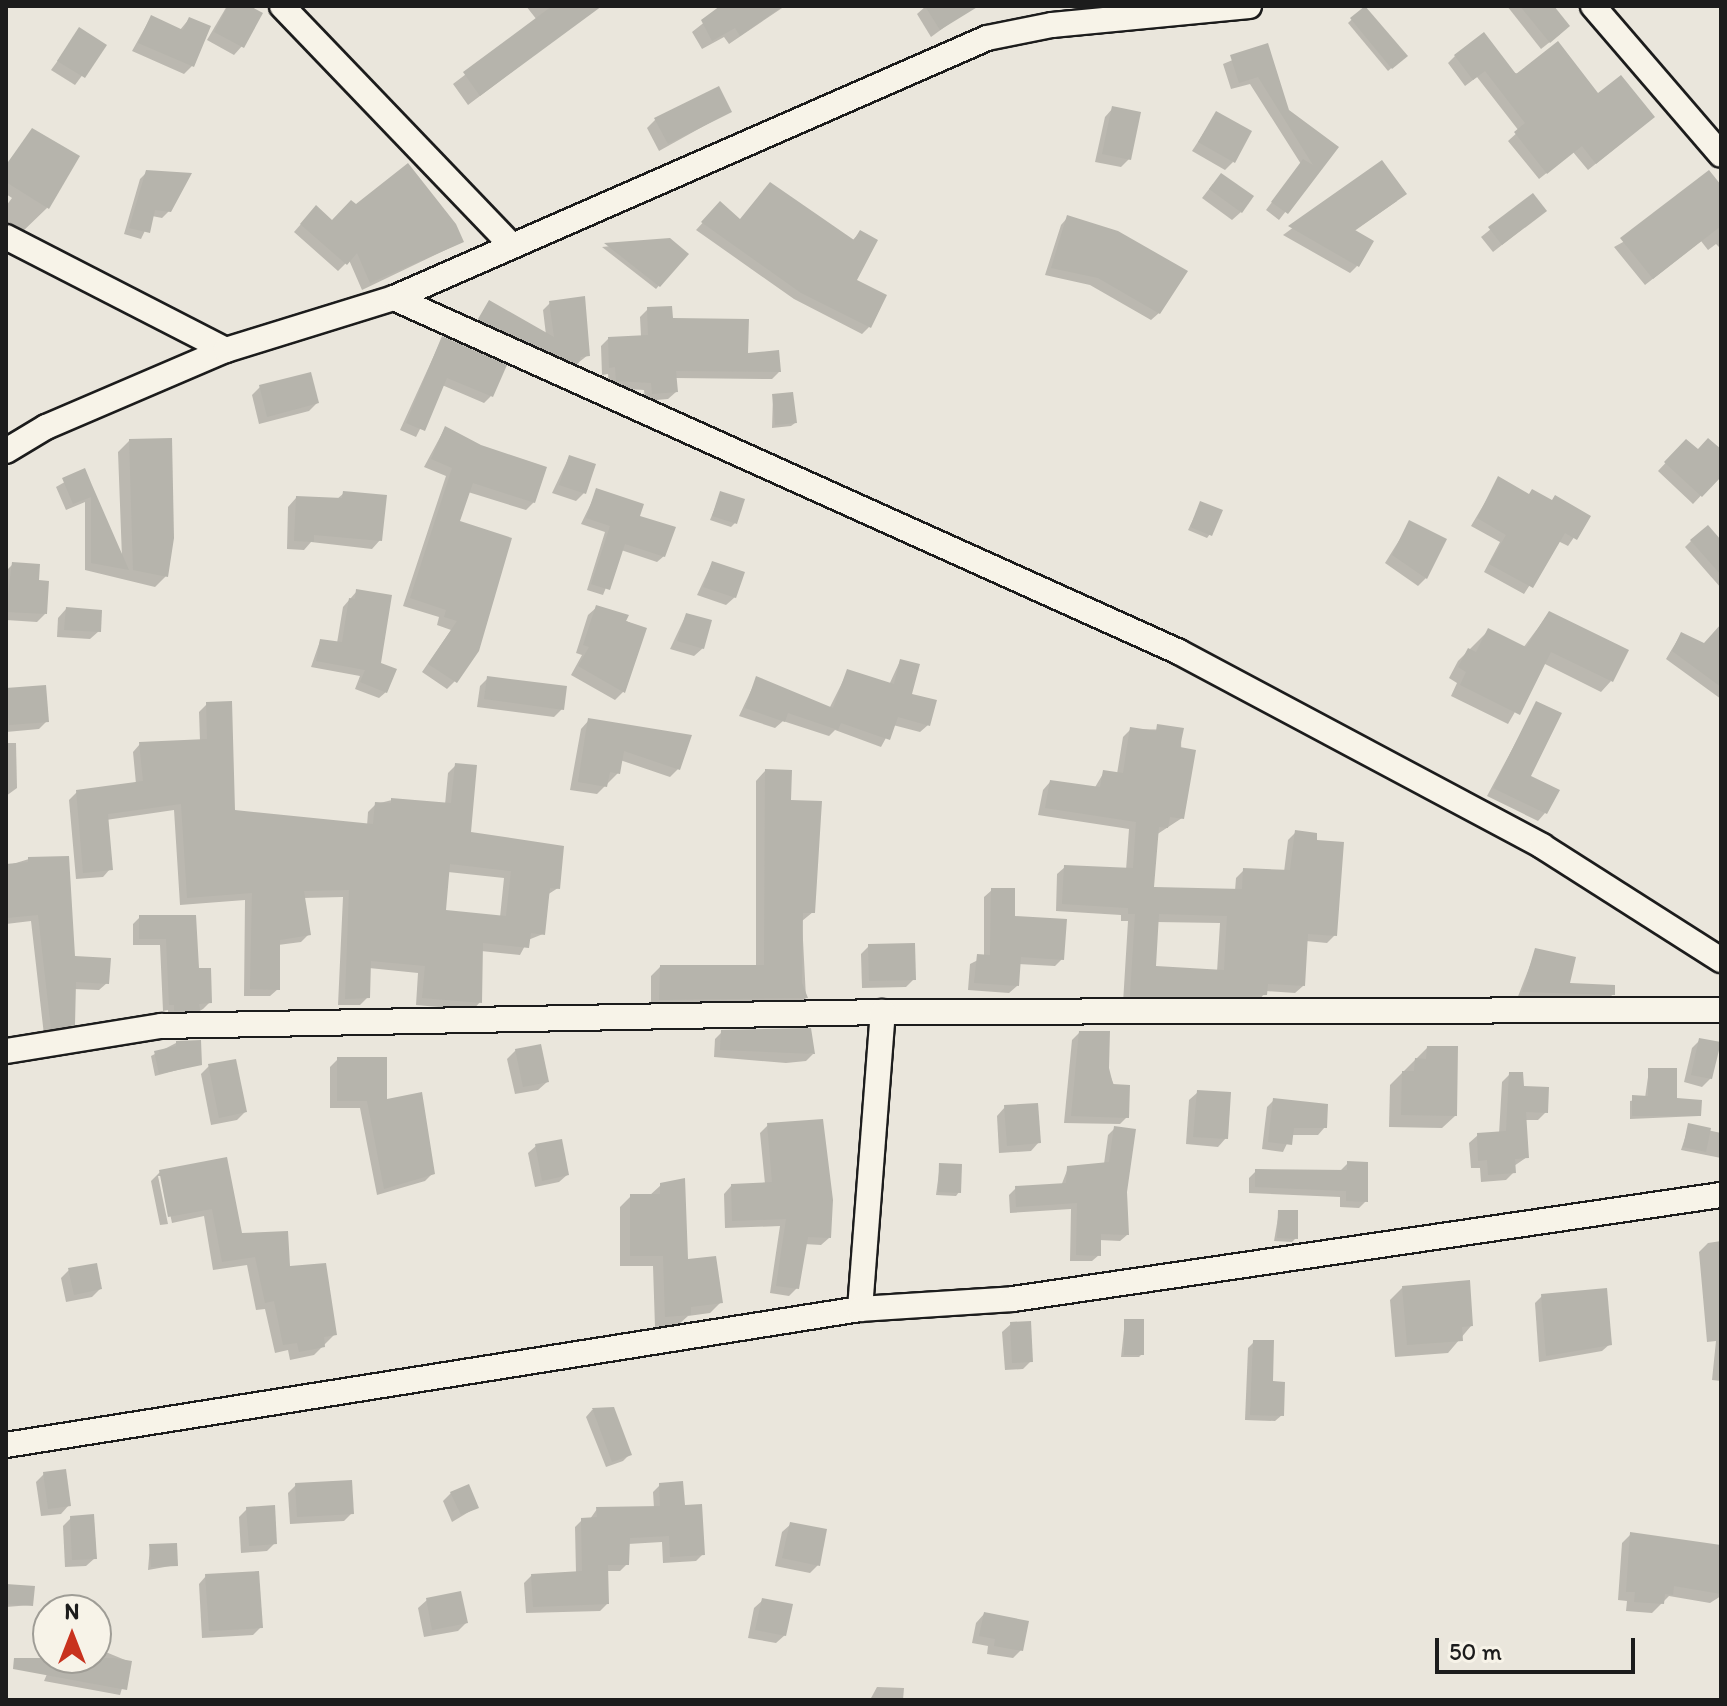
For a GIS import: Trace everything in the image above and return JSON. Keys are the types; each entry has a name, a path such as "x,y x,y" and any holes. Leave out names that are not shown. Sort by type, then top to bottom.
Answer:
{"street":[{"path":"282,6 512,246"},
{"path":"6,451 46,427 226,350 394,298 987,38 1052,25 1249,6"},
{"path":"1593,6 1721,155"},
{"path":"6,237 226,350"},
{"path":"394,298 1179,652 1542,846 1721,960"},
{"path":"6,1051 161,1026 883,1012 1721,1010"},
{"path":"860,1309 883,1012"},
{"path":"6,1445 860,1309 1013,1299 1721,1195"}],"building":[{"path":"228,6 250,6 263,13 244,48 214,32"},
{"path":"552,6 602,6 480,96 463,72"},
{"path":"720,6 783,6 740,36 735,28 712,41 701,20"},
{"path":"925,6 979,6 940,30"},
{"path":"1365,6 1408,56 1392,69 1350,18"},
{"path":"1520,6 1554,6 1570,26 1550,43"},
{"path":"151,15 183,30 189,17 211,26 194,67 138,43"},
{"path":"79,27 107,45 85,78 57,61"},
{"path":"1484,32 1516,74 1558,41 1598,93 1621,75 1655,117 1596,164 1582,146 1547,174 1514,132 1525,123 1485,71 1473,80 1454,55"},
{"path":"1268,43 1289,110 1339,147 1288,214 1271,202 1303,159 1313,165 1258,77 1239,83 1230,55"},
{"path":"719,86 732,112 668,144 654,118"},
{"path":"1112,106 1141,112 1131,160 1102,154"},
{"path":"1216,111 1252,131 1235,163 1198,142"},
{"path":"32,128 80,156 49,209 6,182 6,165"},
{"path":"1382,160 1407,194 1355,230 1374,241 1359,267 1288,226"},
{"path":"408,163 456,224 464,242 370,283 357,253 347,265 300,224 316,205 332,220 351,200 356,204"},
{"path":"146,170 192,173 171,212 155,210 150,233 129,228"},
{"path":"1709,170 1721,185 1721,226 1653,279 1620,238"},
{"path":"1221,173 1254,196 1242,213 1209,189"},
{"path":"770,182 854,240 860,230 878,240 857,280 887,295 871,328 801,293 701,222 720,201 740,219"},
{"path":"1533,193 1547,211 1502,245 1488,227"},
{"path":"1067,215 1118,231 1188,271 1160,314 1098,278 1051,268"},
{"path":"670,238 689,254 660,287 604,243"},
{"path":"585,296 590,356 581,357 578,364 478,319 489,300 554,337 549,301"},
{"path":"672,306 673,318 749,319 748,353 779,350 781,372 676,371 678,392 652,394 651,383 616,381 615,367 609,368 608,337 648,335 647,307"},
{"path":"442,336 507,365 493,397 447,378 425,431 406,423"},
{"path":"311,372 319,403 267,417 259,385"},
{"path":"793,392 797,423 775,425 772,394"},
{"path":"445,426 481,445 547,467 535,503 473,483 460,521 512,538 479,651 457,683 428,664 457,621 444,617 446,610 410,598 452,468 431,459"},
{"path":"172,438 174,538 168,577 133,570 129,439"},
{"path":"1708,438 1721,449 1721,477 1702,497 1664,462 1686,439 1698,449"},
{"path":"569,455 596,464 586,494 559,485"},
{"path":"85,468 129,570 91,563 91,497 73,504 62,478"},
{"path":"1498,476 1529,494 1532,489 1552,500 1555,495 1591,516 1577,540 1565,533 1533,588 1489,564 1506,535 1477,518"},
{"path":"596,488 644,504 640,516 676,527 665,557 625,544 610,590 591,584 610,526 586,518"},
{"path":"343,491 387,495 382,541 314,535 314,542 294,541 296,496 342,498"},
{"path":"720,491 745,499 737,524 712,516"},
{"path":"1200,501 1223,510 1212,536 1190,527"},
{"path":"1409,520 1447,539 1427,579 1392,555"},
{"path":"1708,525 1721,540 1721,575 1690,540"},
{"path":"712,561 745,572 736,598 703,587"},
{"path":"12,562 40,564 39,580 49,581 47,614 6,612"},
{"path":"356,589 392,595 381,663 397,669 387,693 360,682 365,670 316,661 320,639 342,642 349,598 355,599"},
{"path":"596,605 629,615 626,621 647,628 625,693 578,666 589,647 583,645"},
{"path":"66,607 102,610 101,632 64,630"},
{"path":"1549,611 1629,650 1613,682 1551,652 1520,715 1460,685 1466,672 1458,667 1468,648 1476,652 1488,628 1526,647"},
{"path":"686,613 712,620 704,649 677,641"},
{"path":"1721,624 1721,687 1672,651 1681,632 1704,643"},
{"path":"900,659 920,664 912,694 937,700 930,726 898,717 890,740 841,723 838,730 788,713 785,722 745,708 756,676 833,708 847,669 894,684"},
{"path":"487,676 567,686 564,710 484,699"},
{"path":"46,685 49,722 9,725 6,688"},
{"path":"232,701 235,810 373,824 375,802 391,803 391,798 451,803 455,763 477,765 471,832 564,846 560,889 550,888 545,935 531,933 529,948 483,943 482,1003 422,998 425,966 371,961 370,998 345,999 349,890 304,891 311,935 280,940 280,990 250,989 252,893 187,898 181,804 108,814 113,870 83,873 76,790 143,781 139,742 207,739 206,702","holes":["450,864 511,871 506,916 446,910"]},
{"path":"1536,701 1562,713 1531,776 1560,790 1547,814 1493,788"},
{"path":"588,718 692,735 680,770 624,751 620,774 610,772 607,787 578,782"},
{"path":"1157,724 1184,728 1180,747 1196,750 1184,819 1170,817 1168,828 1159,827 1154,887 1242,889 1243,868 1290,870 1295,830 1317,833 1317,840 1344,842 1337,936 1308,934 1305,986 1268,984 1267,995 1130,996 1135,914 1128,914 1128,908 1062,904 1064,865 1133,868 1136,822 1045,808 1050,780 1100,787 1103,770 1123,773 1130,727 1156,731","holes":["1159,914 1227,916 1224,970 1156,966"]},
{"path":"765,769 792,770 791,800 822,801 815,913 803,913 802,983 808,998 659,1000 660,965 764,965"},
{"path":"69,856 75,956 111,958 109,984 76,982 75,1025 51,1029 38,915 6,918 6,864 28,862 28,857"},
{"path":"991,888 1015,888 1015,916 1067,919 1064,960 1021,957 1019,986 974,983 977,954 990,955"},
{"path":"139,915 196,915 199,968 211,968 212,1003 199,1004 200,1010 174,1011 174,1005 169,1005 166,939 139,939"},
{"path":"915,943 916,980 869,981 868,944"},
{"path":"1535,948 1576,957 1570,983 1615,985 1615,995 1522,992"},
{"path":"811,1028 815,1054 720,1050 721,1030"},
{"path":"1079,1031 1110,1031 1109,1068 1113,1084 1130,1085 1129,1118 1071,1116"},
{"path":"1699,1038 1721,1042 1712,1079 1691,1075"},
{"path":"201,1040 202,1065 159,1074 154,1051 176,1046 176,1041"},
{"path":"541,1044 549,1082 523,1087 515,1049"},
{"path":"1427,1046 1458,1046 1457,1116 1401,1115 1402,1071 1414,1071 1415,1058 1426,1059"},
{"path":"337,1057 387,1057 387,1099 422,1092 435,1174 384,1189 367,1101 337,1101"},
{"path":"236,1059 247,1112 219,1118 208,1064"},
{"path":"1648,1068 1677,1068 1677,1098 1702,1100 1701,1116 1632,1116 1632,1095 1648,1096"},
{"path":"1509,1072 1523,1072 1524,1086 1549,1087 1548,1113 1526,1112 1529,1158 1515,1159 1516,1173 1488,1175 1487,1160 1478,1161 1477,1133 1506,1131"},
{"path":"1197,1090 1231,1092 1228,1139 1193,1137"},
{"path":"1273,1098 1328,1104 1327,1128 1294,1128 1292,1145 1268,1142"},
{"path":"1038,1103 1041,1143 1007,1146 1004,1105"},
{"path":"823,1119 833,1200 831,1238 808,1237 799,1289 776,1286 786,1219 732,1221 731,1184 772,1182 767,1123"},
{"path":"1688,1123 1711,1128 1706,1152 1683,1147"},
{"path":"1114,1126 1136,1129 1127,1192 1129,1235 1101,1234 1101,1256 1076,1255 1077,1203 1016,1207 1015,1186 1066,1183 1067,1166 1109,1162"},
{"path":"562,1139 569,1175 542,1181 535,1144"},
{"path":"227,1157 242,1233 288,1231 290,1266 326,1263 337,1335 324,1337 325,1347 299,1352 297,1343 283,1345 274,1301 265,1303 255,1257 222,1262 212,1209 168,1217 159,1170"},
{"path":"1347,1161 1368,1162 1368,1202 1346,1201 1346,1191 1255,1187 1255,1169 1347,1170"},
{"path":"939,1163 962,1164 961,1193 938,1192"},
{"path":"685,1178 688,1259 716,1256 723,1303 691,1307 691,1315 665,1317 663,1256 630,1256 630,1194 660,1194 660,1183"},
{"path":"1278,1210 1298,1210 1298,1239 1277,1238"},
{"path":"97,1263 102,1289 74,1295 68,1268"},
{"path":"1470,1280 1473,1326 1462,1327 1463,1341 1407,1345 1402,1286"},
{"path":"1607,1288 1612,1345 1546,1356 1541,1294"},
{"path":"1124,1319 1144,1319 1144,1355 1124,1355"},
{"path":"1031,1321 1033,1362 1012,1363 1010,1322"},
{"path":"1253,1340 1274,1340 1273,1381 1285,1382 1284,1416 1250,1415"},
{"path":"614,1407 632,1455 612,1462 592,1408"},
{"path":"66,1469 71,1506 48,1509 43,1472"},
{"path":"352,1480 354,1514 297,1517 295,1483"},
{"path":"683,1481 685,1505 702,1504 705,1555 670,1557 669,1536 630,1538 629,1565 608,1565 609,1604 533,1607 531,1574 582,1571 581,1518 597,1517 596,1507 660,1506 659,1483"},
{"path":"469,1484 479,1508 461,1515 450,1492"},
{"path":"275,1505 277,1544 249,1546 246,1507"},
{"path":"94,1514 97,1559 72,1560 70,1516"},
{"path":"790,1522 827,1529 820,1566 782,1558"},
{"path":"1630,1532 1721,1545 1721,1594 1674,1586 1673,1595 1665,1594 1664,1604 1634,1602 1635,1592 1626,1592"},
{"path":"177,1543 178,1566 151,1567 149,1544"},
{"path":"259,1571 263,1628 209,1631 205,1574"},
{"path":"6,1584 35,1586 32,1606 6,1604"},
{"path":"461,1591 468,1623 432,1630 426,1598"},
{"path":"762,1598 793,1604 786,1636 755,1630"},
{"path":"984,1612 1029,1621 1023,1651 994,1646 995,1639 979,1636"},
{"path":"14,1658 32,1658 32,1672 13,1669"},
{"path":"112,1658 132,1661 127,1690 40,1674 112,1674"}]}
